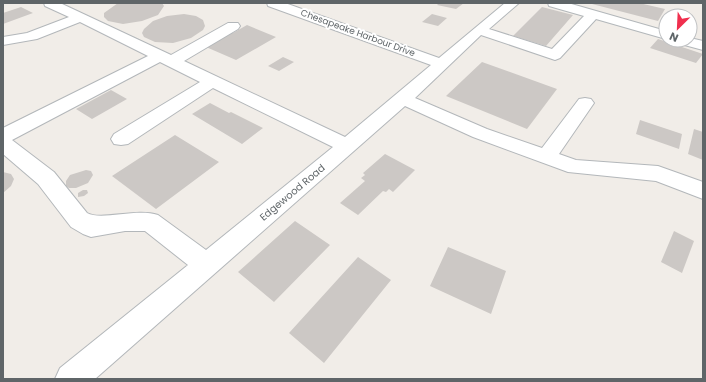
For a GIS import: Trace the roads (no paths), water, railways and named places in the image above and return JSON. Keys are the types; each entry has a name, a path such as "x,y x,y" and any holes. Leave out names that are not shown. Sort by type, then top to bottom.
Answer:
{"street":[{"path":"50,3 211,82 347,146"},
{"name":"Chesapeake Harbour Drive","path":"273,3 442,64"},
{"path":"493,3 511,5"},
{"path":"554,3 658,34"},
{"name":"Edgewood Road","path":"71,379 403,99 479,30 511,5"},
{"path":"479,30 555,55 593,14"},
{"path":"3,41 11,41 29,36 80,18"},
{"path":"3,136 233,26"},
{"path":"121,139 211,82"},
{"path":"403,99 480,133 575,167 658,174 703,191"},
{"path":"546,157 585,103"},
{"path":"3,143 46,178 79,220 91,227 125,222 150,222 206,264"}]}
